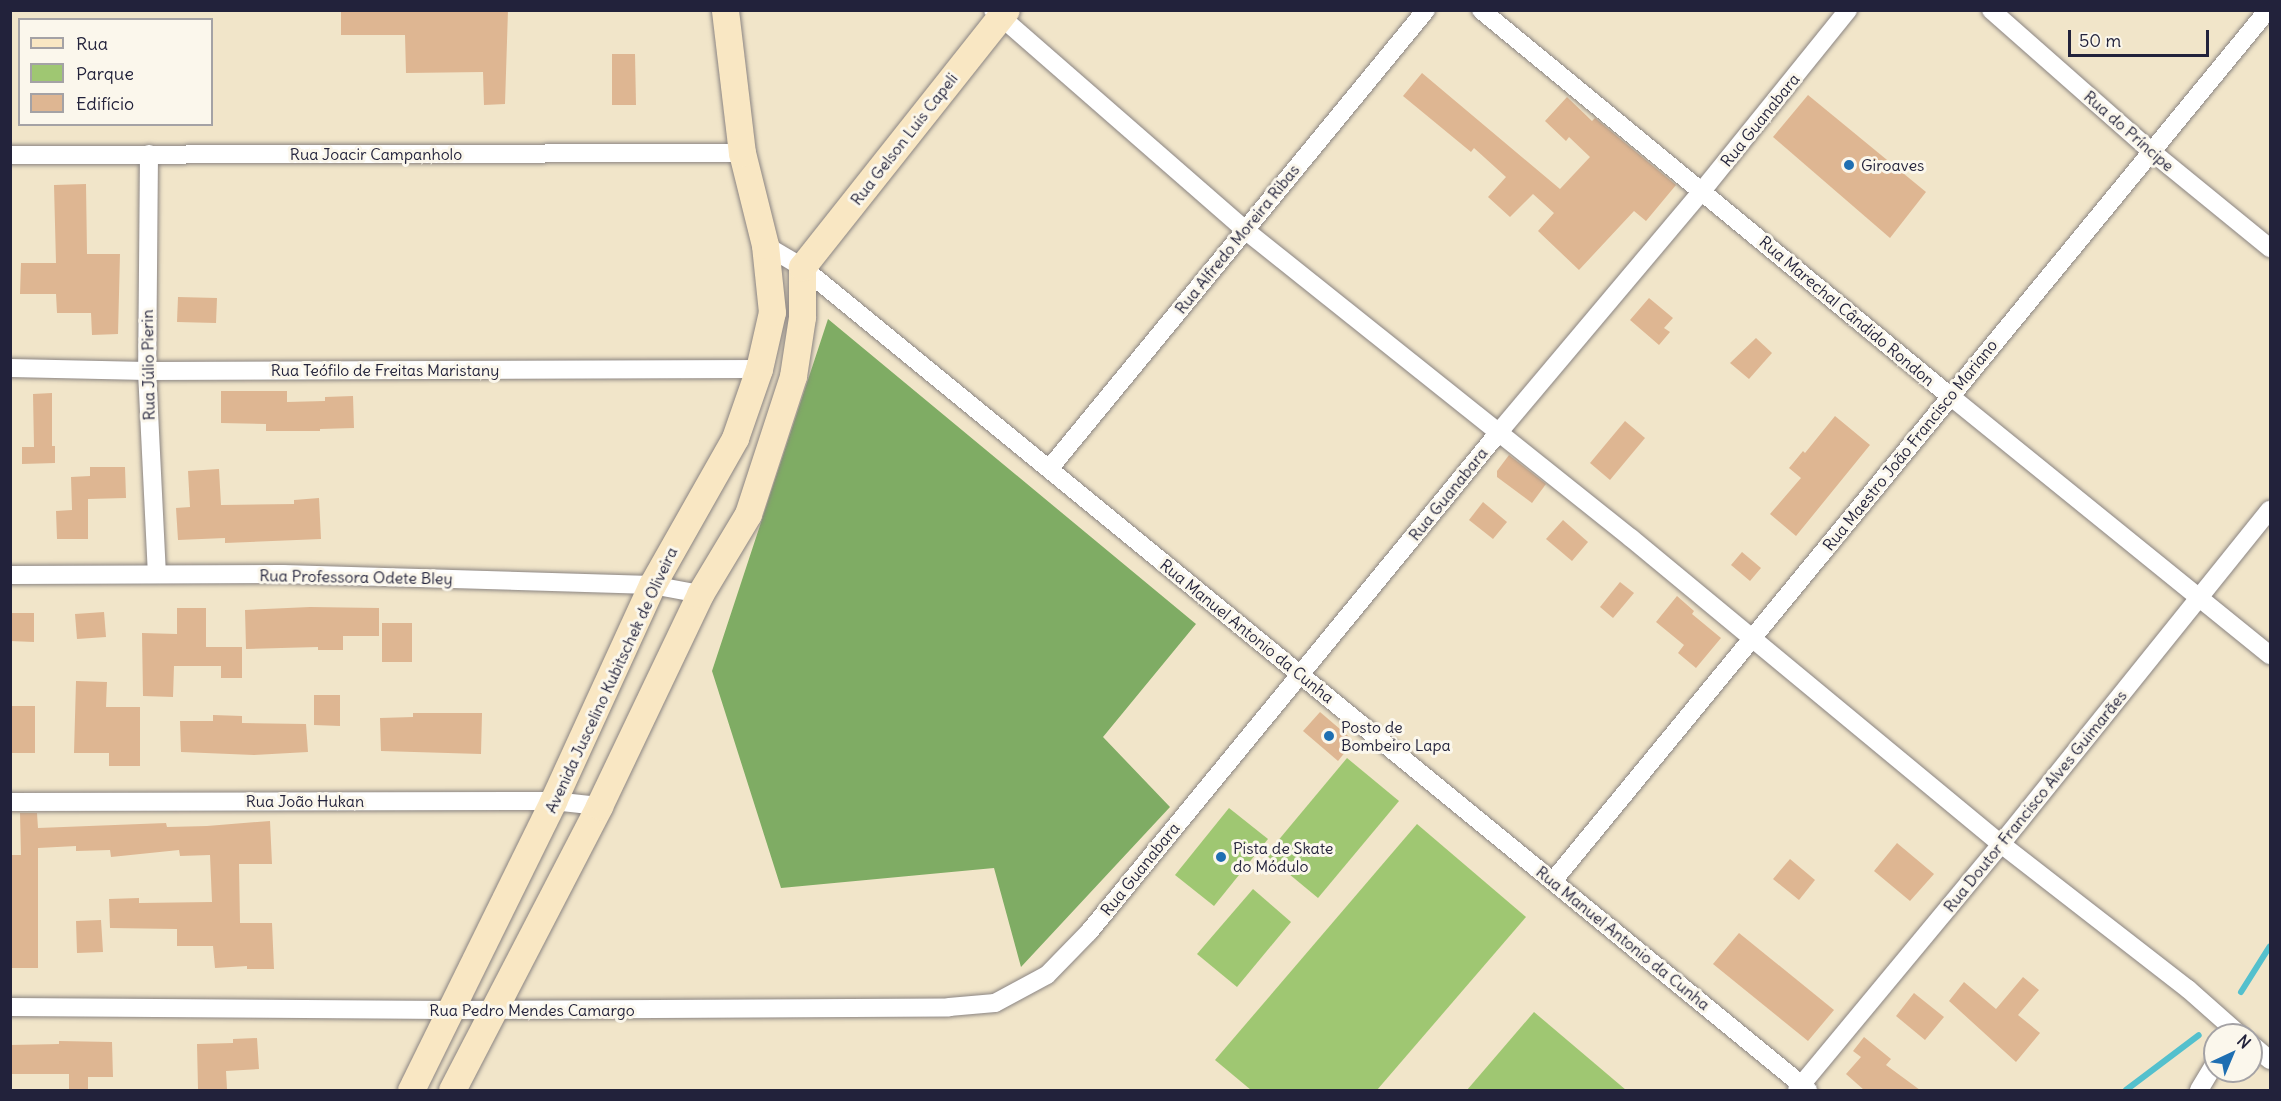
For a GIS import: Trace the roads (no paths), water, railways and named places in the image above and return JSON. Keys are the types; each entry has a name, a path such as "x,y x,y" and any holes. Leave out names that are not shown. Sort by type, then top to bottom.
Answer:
{"street":[{"name":"Avenida Juscelino Kubitschek de Oliveira","path":"411,1090 553,801 652,585 735,438 759,369 772,312 765,245 742,153 725,10"},
{"name":"Rua Alfredo Moreira Ribas","path":"1049,469 1426,10"},
{"name":"Rua Marechal Cândido Rondon","path":"1481,10 1950,396 2271,655"},
{"name":"Rua Guanabara","path":"1047,975 1089,932 1499,432 1702,191 1848,10"},
{"name":"Rua do Príncipe","path":"1991,10 2151,151 2271,248"},
{"name":"Rua Maestro João Francisco Mariano","path":"1553,881 2268,10"},
{"path":"1000,13 1245,230 1753,638 2001,844 2188,989 2224,1023"},
{"name":"Rua Gelson Luis Capeli","path":"802,267 1000,13"},
{"name":"Rua Joacir Campanholo","path":"10,155 742,153"},
{"name":"Rua Júlio Pierin","path":"149,154 147,372 157,574"},
{"name":"Rua Manuel Antonio da Cunha","path":"765,245 802,267 1553,881 1802,1089"},
{"path":"452,1090 599,806 700,594 748,514 794,376 802,317 802,267"},
{"name":"Rua Teófilo de Freitas Maristany","path":"10,368 147,372 759,369"},
{"name":"Rua Doutor Francisco Alves Guimarães","path":"1802,1089 2271,510"},
{"name":"Rua Professora Odete Bley","path":"10,575 283,574 652,585 700,594"},
{"name":"Rua João Hukan","path":"10,802 553,801 599,806"},
{"name":"Rua Pedro Mendes Camargo","path":"10,1008 492,1010 949,1007 995,1003 1047,975"}],"waterway":[{"path":"2241,992 2270,946"},
{"path":"2126,1090 2199,1035"}],"place":[{"name":"Giroaves","path":"1849,165"},
{"name":"Posto de Bombeiro Lapa","path":"1329,736"},
{"name":"Pista de Skate do Módulo","path":"1221,857"}]}
